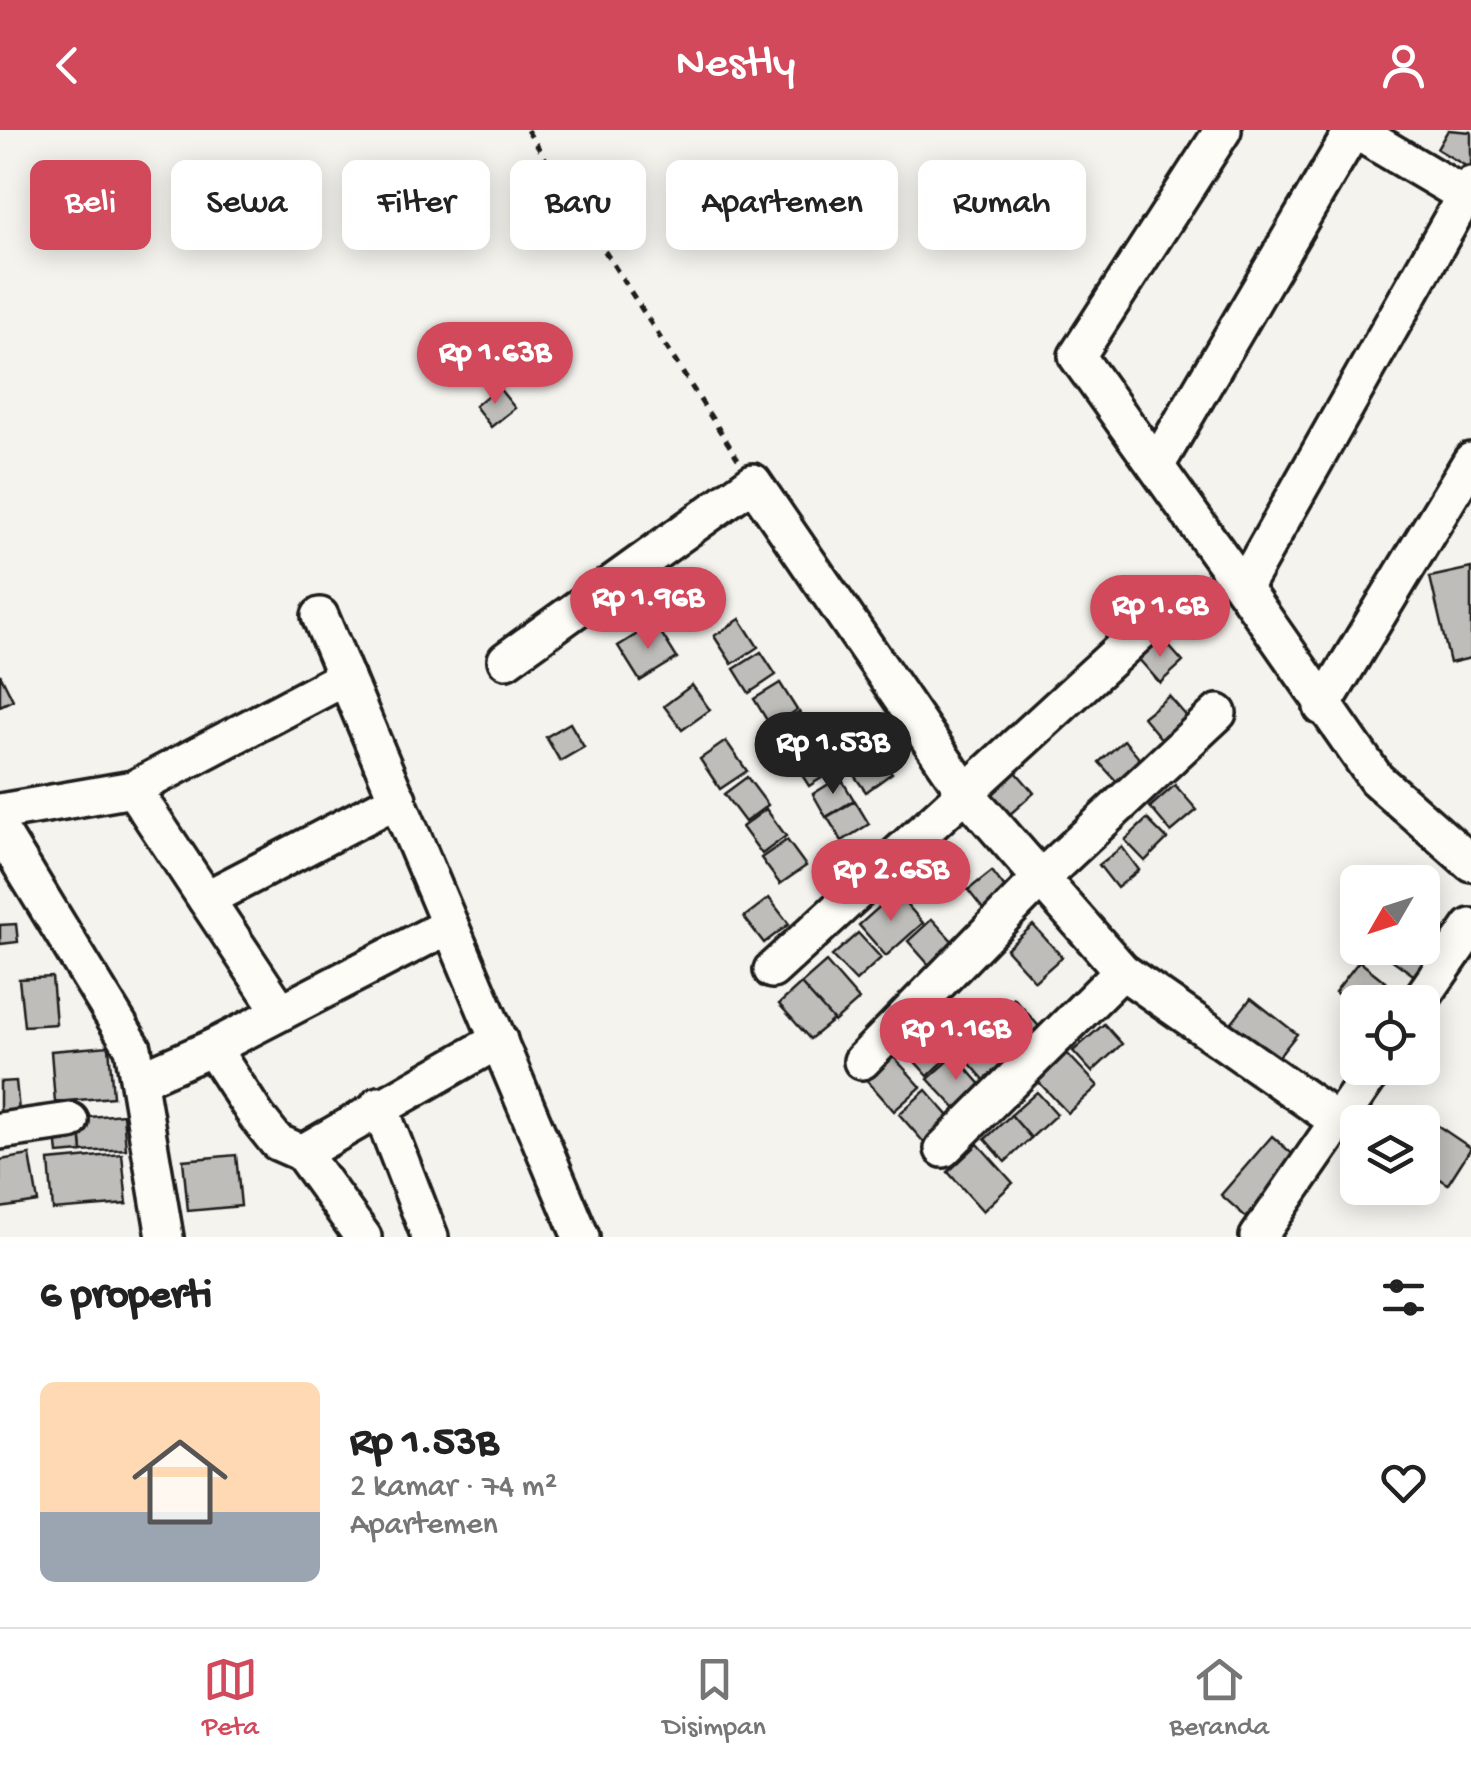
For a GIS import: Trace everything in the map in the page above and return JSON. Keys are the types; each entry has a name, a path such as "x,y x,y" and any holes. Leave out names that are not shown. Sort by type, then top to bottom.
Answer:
{"street":[{"path":"1223,130 1076,356 1376,778 1471,863"},
{"path":"1156,466 1351,131 1469,193 1243,588"},
{"path":"1322,707 1471,461"},
{"path":"506,660 753,482 966,794 1122,972 1339,1122"},
{"path":"320,616 581,1237"},
{"path":"772,970 1149,624"},
{"path":"0,812 133,789 346,677"},
{"path":"862,1061 1038,880 1218,712"},
{"path":"133,789 282,1012"},
{"path":"206,900 398,799"},
{"path":"0,830 120,1022 141,1080 166,1237"},
{"path":"141,1080 212,1048 450,924"},
{"path":"1431,985 1471,927"},
{"path":"943,1149 1122,972"},
{"path":"302,1153 499,1040"},
{"path":"212,1048 276,1142 302,1153 363,1237"},
{"path":"1258,1237 1364,1085"},
{"path":"380,1105 430,1237"},
{"path":"0,1131 70,1121"}],"path":[{"path":"527,130 753,482"}],"building":[{"path":"1448,130 1471,132 1471,169 1437,149"},
{"path":"498,387 515,408 491,427 475,406"},
{"path":"1471,568 1471,658 1450,663 1430,577"},
{"path":"740,619 758,647 732,664 714,636"},
{"path":"655,623 677,658 640,681 618,646"},
{"path":"1160,636 1183,662 1160,683 1137,657"},
{"path":"761,652 776,675 749,693 734,669"},
{"path":"0,674 13,700 0,706"},
{"path":"780,683 797,710 771,727 754,699"},
{"path":"692,685 710,710 682,730 664,706"},
{"path":"1169,696 1189,719 1163,741 1143,717"},
{"path":"799,712 816,738 790,756 772,730"},
{"path":"852,722 868,743 847,758 832,738"},
{"path":"570,723 584,747 560,761 546,737"},
{"path":"1124,740 1142,762 1118,783 1099,762"},
{"path":"726,741 747,771 720,789 700,759"},
{"path":"821,743 837,768 809,786 793,761"},
{"path":"874,749 892,773 866,792 848,767"},
{"path":"1016,772 1034,793 1008,816 989,795"},
{"path":"747,777 768,805 745,822 724,794"},
{"path":"840,777 854,800 826,817 813,794"},
{"path":"1175,785 1197,810 1171,832 1150,807"},
{"path":"855,801 869,824 842,841 827,817"},
{"path":"766,809 786,836 762,854 742,827"},
{"path":"1147,819 1167,839 1145,861 1125,840"},
{"path":"787,840 806,866 780,884 761,858"},
{"path":"1122,847 1139,870 1117,888 1099,865"},
{"path":"992,871 1014,900 990,918 968,890"},
{"path":"896,892 923,923 886,956 859,925"},
{"path":"769,898 789,924 764,943 744,917"},
{"path":"932,919 955,944 930,966 908,941"},
{"path":"16,924 18,942 0,944 0,925"},
{"path":"1033,925 1062,957 1035,981 1006,949"},
{"path":"858,933 881,958 856,981 832,956"},
{"path":"826,962 859,1000 834,1022 801,984"},
{"path":"1356,965 1364,965 1389,985 1340,985"},
{"path":"1399,965 1434,965 1423,982"},
{"path":"52,977 56,1024 24,1026 19,979"},
{"path":"801,984 833,1020 810,1039 779,1004"},
{"path":"1014,998 1043,1031 1016,1055 987,1022"},
{"path":"1251,998 1297,1034 1269,1069 1224,1032"},
{"path":"925,1019 954,1052 928,1076 898,1043"},
{"path":"1104,1024 1122,1044 1092,1072 1073,1051"},
{"path":"985,1026 1014,1059 987,1083 958,1050"},
{"path":"109,1046 113,1097 55,1102 51,1051"},
{"path":"1065,1051 1098,1086 1068,1113 1035,1078"},
{"path":"891,1054 921,1087 894,1111 865,1078"},
{"path":"955,1055 984,1088 958,1111 928,1079"},
{"path":"16,1081 20,1121 0,1123 0,1082"},
{"path":"926,1090 955,1123 928,1147 899,1114"},
{"path":"1037,1092 1057,1114 1031,1138 1011,1115"},
{"path":"123,1114 126,1149 82,1152 79,1118"},
{"path":"1011,1115 1031,1138 1005,1162 985,1139"},
{"path":"79,1121 82,1152 58,1154 55,1123"},
{"path":"1440,1127 1471,1148 1448,1184 1440,1179"},
{"path":"1272,1136 1297,1158 1246,1217 1221,1195"},
{"path":"978,1144 1013,1183 983,1211 948,1172"},
{"path":"122,1154 127,1204 53,1210 49,1161"},
{"path":"30,1155 38,1202 0,1208 0,1160"},
{"path":"236,1155 241,1206 188,1211 183,1160"}]}
